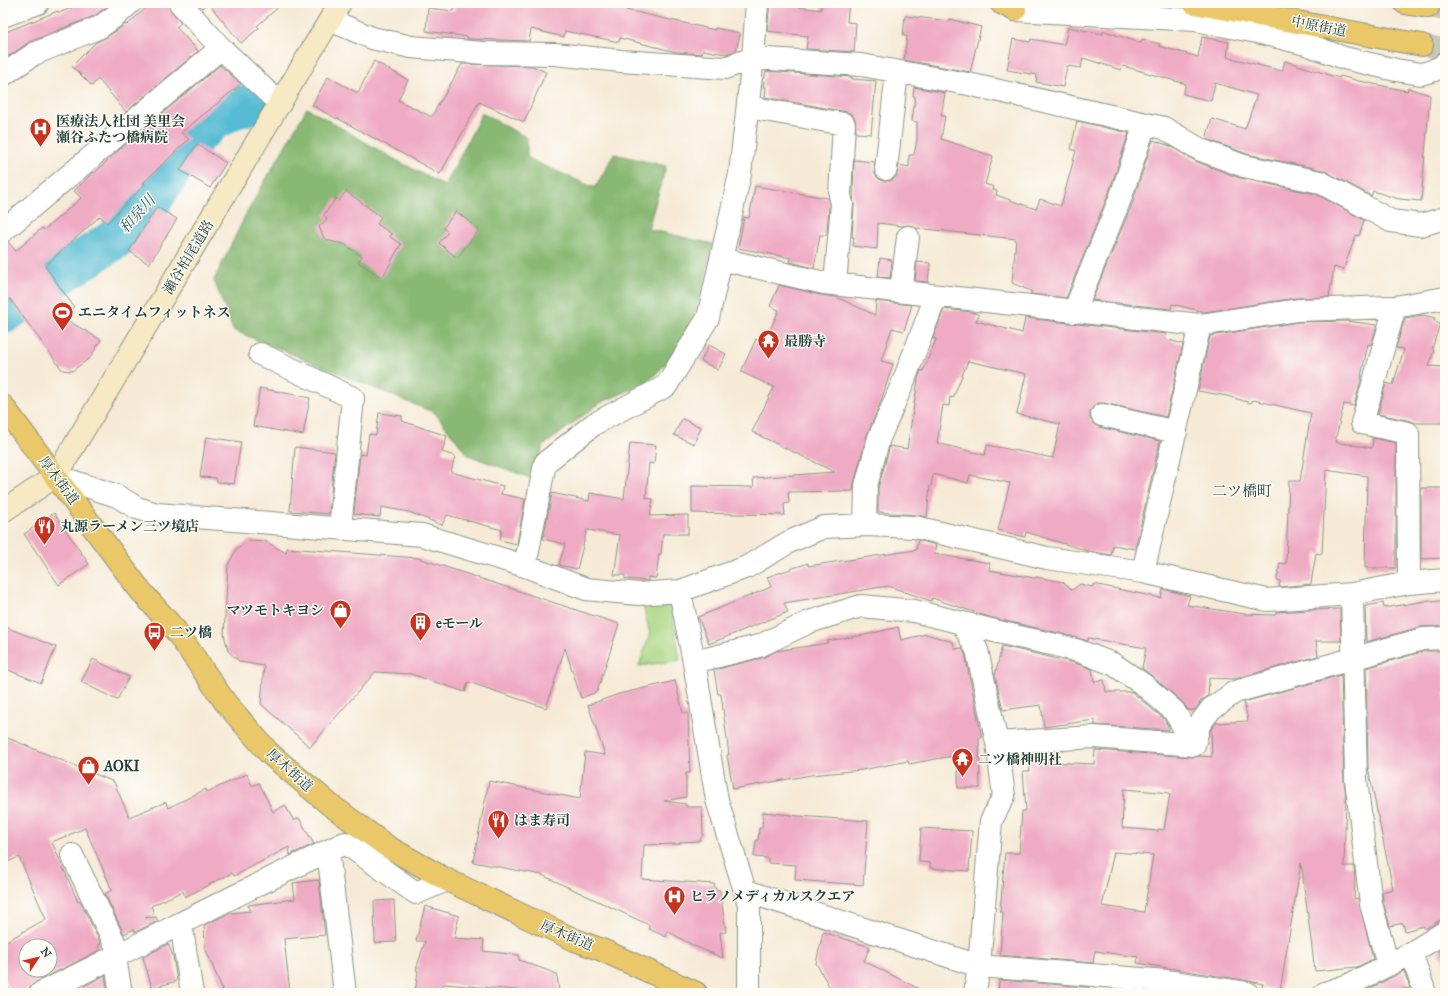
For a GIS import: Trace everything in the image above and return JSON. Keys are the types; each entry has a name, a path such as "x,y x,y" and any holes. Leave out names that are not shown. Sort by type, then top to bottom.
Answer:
{"main road":[{"name":"中原街道","path":"1194,3 1422,45"},
{"path":"1405,3 1428,7"},
{"name":"瀬谷柏尾道路","path":"3,511 56,476 335,12"},
{"name":"厚木街道","path":"3,406 139,589 176,631 225,702 269,753 329,804 388,847 447,880 555,931 602,950 696,993"}],"street":[{"path":"3,16 38,3"},
{"path":"3,75 34,54 100,26 118,14 130,3"},
{"path":"180,3 221,48 280,104"},
{"path":"525,566 545,463 594,424 666,386 708,318 740,174 753,58 757,3"},
{"path":"1008,5 1195,20 1257,32 1306,44 1344,58 1421,74 1432,71 1445,63"},
{"path":"335,12 372,38 411,47 483,53 555,54 621,61 725,68 753,58 861,65 968,84 1164,128 1201,150 1244,166 1320,182 1391,221 1421,225 1445,218"},
{"path":"3,231 221,48"},
{"path":"886,169 897,72"},
{"path":"748,107 844,124 840,195 842,204 835,284"},
{"path":"1074,312 1120,199 1145,124"},
{"path":"901,291 908,237"},
{"path":"721,259 835,284 1200,325 1298,310 1395,307 1445,298"},
{"path":"865,525 866,486 879,438 902,385 936,296"},
{"path":"1395,307 1362,423 1408,433 1409,583"},
{"path":"1143,572 1200,325"},
{"path":"260,354 353,398 340,528"},
{"path":"1102,415 1176,432"},
{"path":"56,476 117,496 137,508 158,514 422,535 525,566 586,589 638,594 680,590 747,567 789,542 824,527 865,525 915,527 1047,558 1143,572 1267,600 1352,594 1409,583 1445,580"},
{"path":"680,590 718,800 749,904 749,993"},
{"path":"1352,594 1356,780 1371,904 1388,965"},
{"path":"694,662 759,646 809,622 861,606 914,611 1079,651 1113,664 1144,685 1174,711 1194,745"},
{"path":"962,623 977,650 997,744 1004,796 991,821 979,966 975,993"},
{"path":"1194,745 1199,725 1211,709 1235,692 1423,639 1445,638"},
{"path":"997,744 1094,737 1194,745"},
{"path":"41,993 254,886 345,843 416,893 447,880"},
{"path":"328,851 345,993"},
{"path":"72,855 117,956 121,993"},
{"path":"746,891 979,966 1166,981 1209,990 1247,993"},
{"path":"181,924 192,993"},
{"path":"1326,993 1350,985 1411,953 1445,932"},
{"path":"1411,953 1425,993"}],"green space":[{"path":"307,108 394,159 445,186 482,113 527,138 527,157 595,188 614,154 666,166 648,229 713,244 705,280 694,316 671,358 648,382 600,403 543,446 533,479 468,455 435,413 233,330 214,280 246,214"},
{"path":"670,600 680,660 639,666 650,634 642,601"}],"building":[{"path":"83,3 112,3 94,16 29,42 11,55 3,58 3,33 58,11 59,13"},
{"path":"151,3 168,3 171,11 181,23 176,27 198,51 126,112 98,79 92,86 72,66 95,43 126,24 127,25"},
{"path":"197,3 208,3 202,8"},
{"path":"208,3 283,3 257,26 259,28 241,43"},
{"path":"455,3 628,3 626,10 715,30 715,28 740,33 736,51 726,54 703,50 702,54 676,52 620,38 619,42 565,31 564,37 531,29 529,41 467,39 468,37 426,31 428,8 454,11"},
{"path":"770,3 821,10 821,3 849,3 847,22 856,23 854,52 806,49 808,36 767,31"},
{"path":"905,16 950,21 950,19 981,27 970,72 904,60 907,36 903,36"},
{"path":"1068,27 1103,34 1104,31 1141,43 1142,39 1160,44 1159,46 1198,57 1202,37 1229,42 1227,57 1282,71 1285,61 1339,78 1340,76 1407,91 1408,88 1430,95 1421,201 1399,199 1373,191 1371,196 1323,170 1247,154 1206,139 1212,119 1245,129 1257,95 1215,83 1211,101 1183,94 1186,84 1123,66 1121,70 1083,58 1081,68 1067,66 1063,87 1036,82 1037,75 1007,70 1013,39 1030,42 1031,39 1064,45"},
{"path":"374,61 408,80 398,100 432,117 462,64 532,66 546,72 524,122 479,102 440,174 312,105 328,77 358,93"},
{"path":"220,65 241,84 181,133 189,139 143,183 145,184 107,223 100,216 45,266 74,307 60,316 101,340 90,358 72,371 62,370 10,299 3,304 3,243 8,242 16,251 42,228 44,230 81,198 74,191 93,172 94,173 120,149"},
{"path":"766,71 852,77 852,79 876,81 871,134 856,133 855,119 847,112 765,97 766,87 763,87"},
{"path":"914,87 945,93 941,116 945,116 941,139 993,156 985,184 994,187 993,190 997,191 996,195 1036,209 1040,199 1061,206 1076,151 1071,149 1077,121 1129,133 1108,195 1066,298 1031,294 1031,291 1012,283 1016,239 916,228 909,225 902,226 878,223 877,249 853,246 854,160 874,162 875,174 879,179 884,181 891,181 896,177 899,165 909,167 909,155 914,155 917,139 917,122 912,121 915,96 913,96"},
{"path":"1153,140 1170,146 1197,162 1240,178 1316,194 1364,220 1359,236 1356,235 1343,270 1334,267 1329,297 1296,298 1205,312 1172,304 1171,309 1092,300 1132,204"},
{"path":"197,144 226,163 210,188 180,170"},
{"path":"755,186 828,198 827,235 820,235 814,268 790,262 791,258 738,248 744,217 749,218"},
{"path":"346,191 381,217 377,224 392,234 390,237 401,244 382,278 358,262 362,256 344,244 329,241 324,238 321,232 319,226 327,219 324,215 336,198 339,201"},
{"path":"157,207 177,219 149,264 129,251"},
{"path":"456,211 479,230 457,258 439,243 448,232 443,228"},
{"path":"880,258 892,260 890,278 878,277"},
{"path":"917,262 930,263 928,282 915,281"},
{"path":"779,285 836,297 875,315 876,301 912,305 904,331 892,328 881,361 893,364 881,401 867,435 853,491 788,492 789,503 784,504 785,515 692,513 692,486 754,487 753,478 835,472 752,432 774,387 741,372 756,339 764,343 779,310 770,306"},
{"path":"944,309 972,312 979,315 976,321 1022,333 1025,318 1166,334 1165,339 1183,344 1166,417 1104,403 1098,403 1090,412 1090,419 1099,427 1160,441 1135,549 1113,545 1111,555 1088,551 1026,532 1025,537 998,530 1010,483 970,475 968,483 933,474 930,486 927,517 878,512 878,488 890,446 907,449 918,379 921,370 923,371 936,339 933,338","holes":["968,361 1026,374 1017,414 1060,424 1053,458 987,445 985,455 937,443 943,405 949,406 950,397 953,398"]},
{"path":"1423,315 1435,318 1434,321 1440,324 1432,349 1434,350 1429,366 1445,367 1445,423 1416,423 1378,414 1386,383 1393,385 1404,349 1396,348 1405,318"},
{"path":"1347,321 1377,325 1371,345 1368,344 1354,406 1344,404 1335,442 1372,448 1373,438 1396,443 1396,568 1365,568 1367,476 1326,470 1322,554 1316,553 1311,584 1279,587 1280,581 1277,580 1280,563 1286,564 1289,481 1300,481 1311,413 1253,400 1251,403 1227,396 1198,391 1210,336 1299,322"},
{"path":"709,345 726,354 718,370 701,361"},
{"path":"260,388 310,398 303,435 253,426"},
{"path":"379,413 402,416 402,421 447,436 442,452 455,456 451,472 503,486 501,494 525,499 517,544 500,540 502,530 447,515 442,525 409,512 381,507 380,517 354,514 360,454 366,455 369,434 376,435"},
{"path":"682,419 701,427 694,444 674,435"},
{"path":"206,437 241,442 234,484 217,482 216,478 200,477"},
{"path":"630,443 656,445 654,464 649,463 646,498 653,499 650,516 688,515 688,534 663,534 656,578 648,577 648,581 625,579 625,575 614,575 620,535 587,530 577,569 559,565 565,544 543,539 552,493 589,501 590,493 624,499"},
{"path":"295,447 335,452 329,514 290,511"},
{"path":"1421,488 1445,488 1445,558 1421,559"},
{"path":"54,513 89,564 59,585 24,534"},
{"name":"eモール","path":"250,540 265,541 286,553 287,548 418,558 619,624 597,692 581,698 565,648 546,708 468,682 465,692 411,674 375,672 310,747 261,704 264,666 240,662 228,651 224,634 228,565 237,548"},
{"path":"918,540 936,545 934,554 990,563 989,570 1063,582 1072,590 1080,584 1093,587 1093,584 1161,598 1163,589 1190,596 1187,605 1244,614 1275,615 1276,612 1340,609 1341,641 1316,641 1318,656 1234,679 1209,678 1208,696 1201,701 1195,710 1188,710 1182,702 1142,668 1146,648 1088,638 1088,641 992,618 932,598 931,601 888,586 784,603 788,612 709,644 698,617 771,587 767,577 808,563 808,566 916,550"},
{"path":"1431,600 1432,602 1445,600 1445,626 1420,627 1366,641 1365,606 1383,603 1384,608"},
{"path":"3,626 56,647 41,683 3,668"},
{"path":"898,627 901,640 926,634 953,642 955,649 962,648 965,654 982,738 979,738 980,788 958,788 958,755 909,764 908,761 862,770 811,775 733,789 727,755 729,755 721,694 718,694 714,670 762,658 776,651 828,643 827,641 865,635"},
{"path":"1002,646 1075,663 1092,669 1094,682 1104,680 1106,692 1132,692 1164,719 1169,730 1095,725 1095,720 1044,727 1041,705 1003,710 995,675"},
{"path":"1425,651 1445,651 1445,920 1438,921 1425,929 1423,926 1405,931 1403,923 1390,926 1383,902 1382,892 1393,889 1368,767 1366,668"},
{"path":"93,659 129,677 117,700 81,682"},
{"path":"1341,675 1344,780 1346,798 1344,866 1354,866 1354,899 1358,898 1373,959 1357,967 1315,971 1301,863 1280,991 1262,988 1263,984 1137,963 1138,957 1095,951 1093,963 1000,955 1003,912 1000,912 1005,853 1019,853 1022,811 1026,811 1023,771 1030,771 1028,754 1047,753 1047,762 1094,764 1095,750 1212,757 1211,730 1216,723 1248,721 1244,702","holes":["1124,789 1170,793 1164,830 1158,829 1158,831 1122,828","1114,852 1153,855 1144,912 1102,906"]},
{"path":"675,681 683,713 688,713 690,773 686,773 686,797 664,801 686,804 686,807 702,807 703,835 699,841 682,842 678,844 644,845 642,879 714,884 716,890 720,890 726,932 720,933 723,958 692,945 667,931 666,937 649,929 649,925 542,875 473,862 489,781 580,799 585,752 605,755 588,705 619,694"},
{"path":"3,736 114,782 129,817 166,802 168,808 206,789 207,792 247,774 252,786 259,783 273,812 285,805 294,821 299,818 314,844 290,855 289,847 234,876 232,873 185,897 183,891 151,906 154,913 145,918 156,917 158,921 135,932 134,929 124,934 105,894 112,890 85,828 52,842 78,902 80,901 101,944 98,946 100,950 58,971 58,938 18,938 18,978 44,978 36,982 22,993 11,993 3,977 3,943 46,919 19,857 3,864"},
{"path":"763,812 868,821 863,885 795,880 796,865 768,863 768,858 754,857 759,828 762,828"},
{"path":"921,828 972,831 969,871 930,868 930,863 919,862"},
{"path":"319,880 325,935 284,939 290,993 224,993 205,948 204,925 230,913 251,911 248,905 295,899 293,883"},
{"path":"394,900 396,942 375,943 374,901"},
{"path":"425,906 459,916 454,938 484,940 483,951 519,955 519,960 557,974 559,993 539,993 444,984 437,993 415,993 418,971 416,970 425,941 416,941"},
{"path":"823,932 870,947 864,961 927,993 833,993 816,963"},
{"path":"168,944 173,956 177,981 152,988 143,957"},
{"path":"1445,947 1445,962 1438,951"},
{"path":"1404,971 1410,988 1381,993 1361,993"},
{"path":"105,975 108,993 85,993 84,986"},
{"path":"999,980 1089,987 1088,993 998,993"}],"waterway":[{"name":"和泉川","path":"3,314 115,239 152,200 190,141 212,121 233,109 257,102"}],"tunnel":[{"path":"1428,7 1445,10"},
{"path":"1422,45 1445,49"}],"place":[{"name":"医療法人社団 美里会 瀬谷ふたつ橋病院","path":"40,148"},
{"name":"エニタイムフィットネス","path":"63,332"},
{"name":"最勝寺","path":"768,360"},
{"name":"丸源ラーメン三ツ境店","path":"44,546"},
{"name":"マツモトキヨシ","path":"340,630"},
{"name":"eモール","path":"420,642"},
{"name":"二ツ橋","path":"154,652"},
{"name":"二ツ橋神明社","path":"962,778"},
{"name":"AOKI","path":"89,786"},
{"name":"はま寿司","path":"499,840"},
{"name":"ヒラノメディカルスクエア","path":"674,916"}],"district":[{"name":"二ツ橋町","path":"1242,491"}]}
